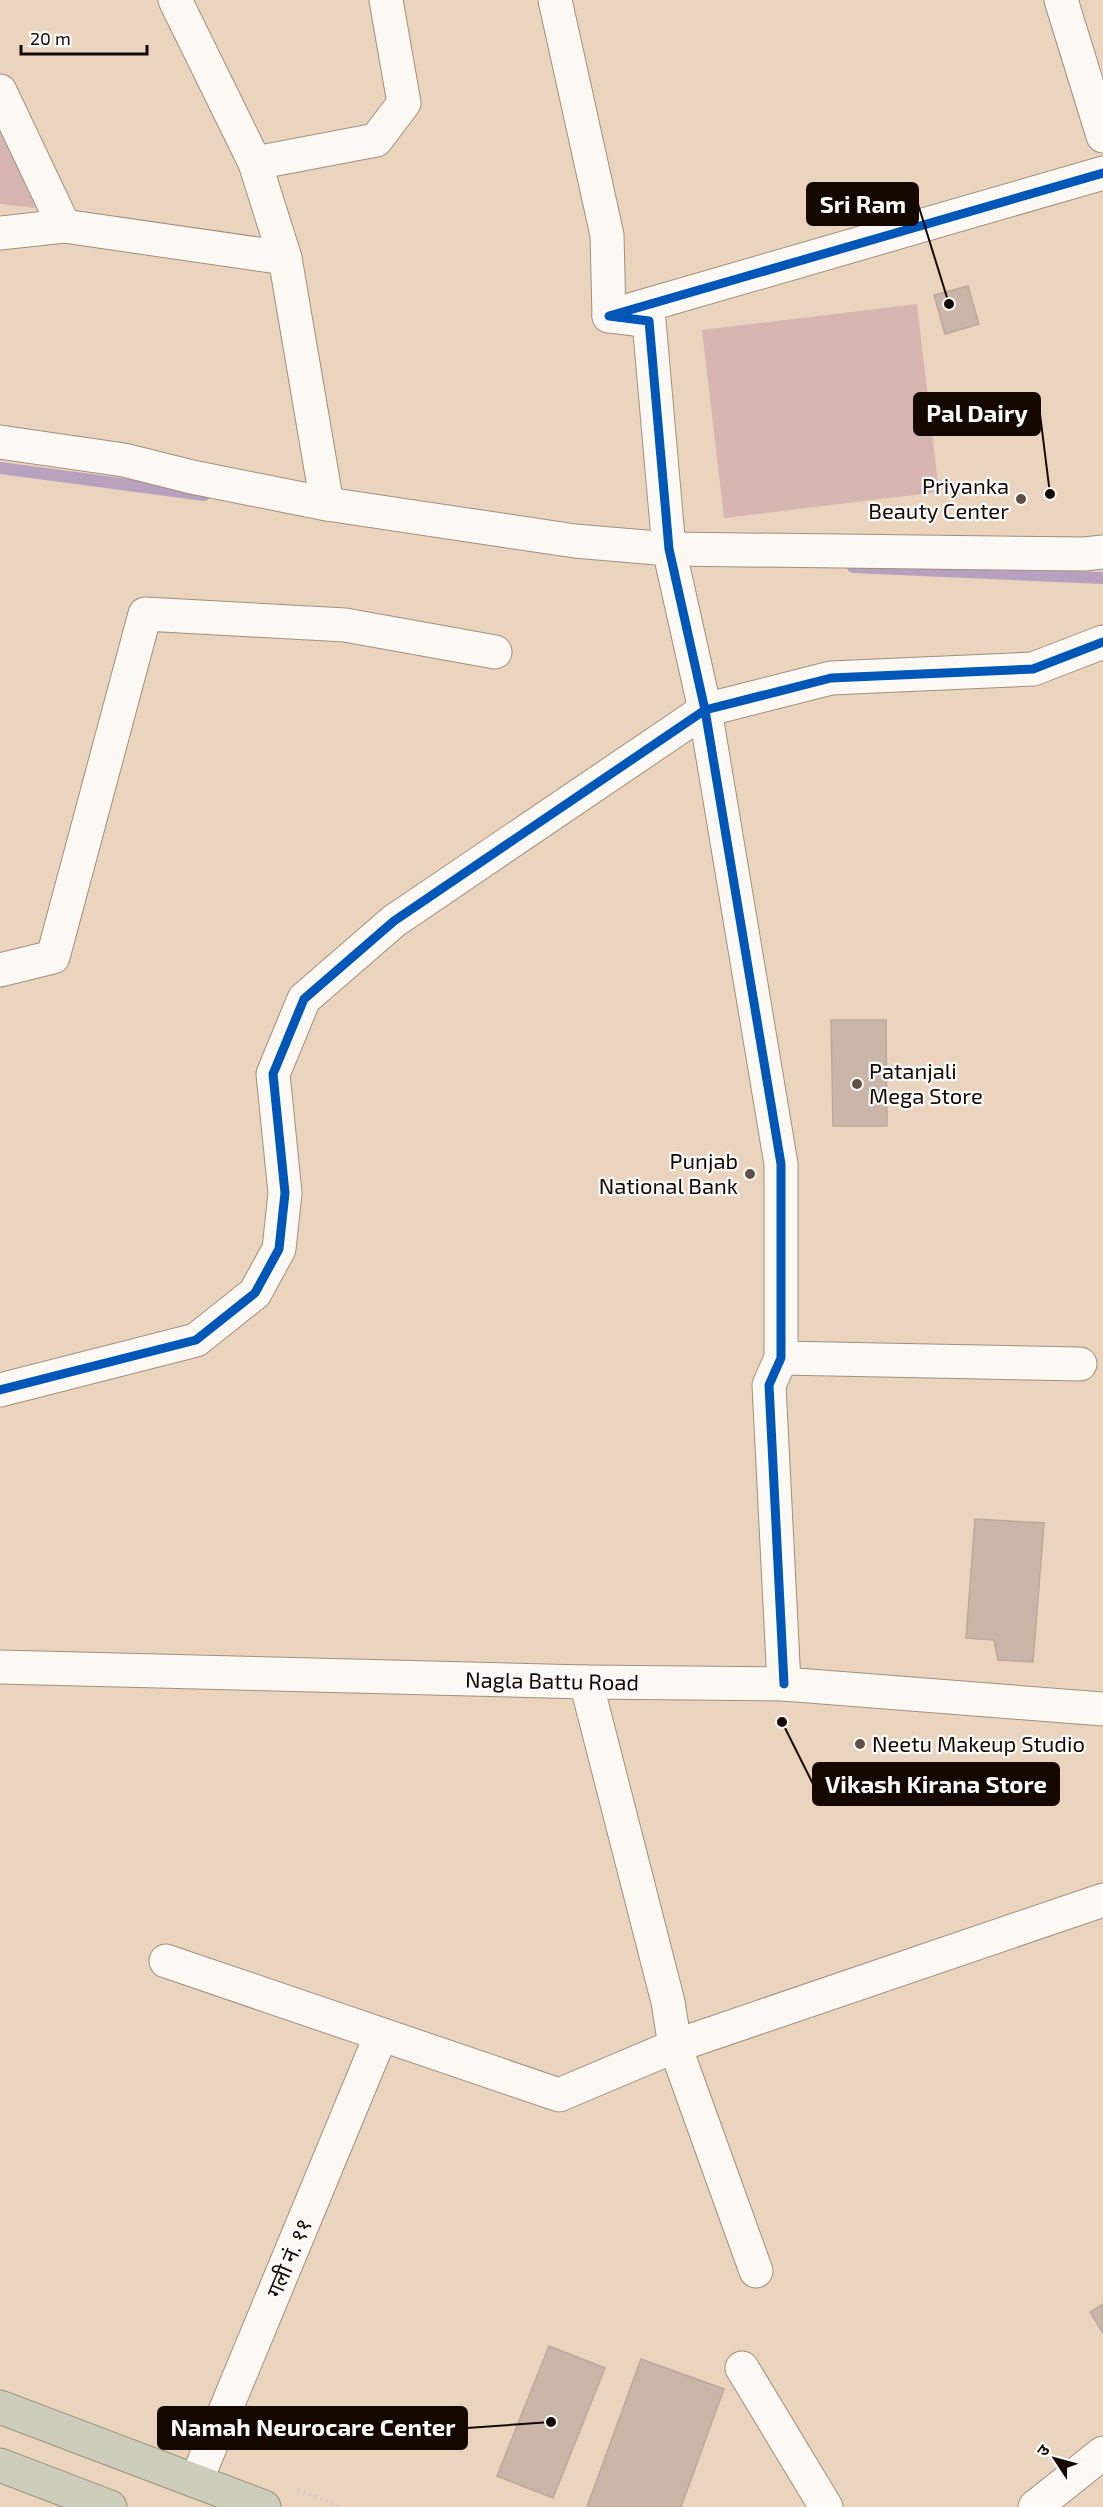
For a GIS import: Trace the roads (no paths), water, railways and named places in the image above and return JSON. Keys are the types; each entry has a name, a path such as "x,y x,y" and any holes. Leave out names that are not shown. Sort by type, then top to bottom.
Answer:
{"highway":[{"path":"0,2407 264,2507"},
{"path":"0,2466 110,2507"}],"street":[{"path":"175,0 255,163 285,258 327,504"},
{"path":"255,163 376,140 404,102 386,0"},
{"path":"555,0 607,235 609,316"},
{"path":"1061,0 1103,135"},
{"path":"0,91 64,226"},
{"path":"609,316 1103,173"},
{"path":"0,233 64,226 285,258"},
{"path":"609,316 649,321 672,561 705,710 781,1164 781,1358 769,1385 784,1684"},
{"path":"0,442 124,460 192,477 327,504 575,541 672,561 1103,552"},
{"path":"0,970 53,957 145,614 345,625 495,652"},
{"path":"0,1390 196,1340 255,1293 279,1249 285,1193 273,1074 304,999 394,921 705,710 831,678 1033,669 1103,642"},
{"path":"781,1358 1080,1364"},
{"name":"Nagla Battu Road","path":"0,1667 586,1682 784,1684 1103,1709"},
{"path":"586,1682 668,2002 675,2046 756,2271"},
{"path":"166,1961 559,2095 675,2046 1103,1900"},
{"name":"गली नं. ११","path":"196,2481 381,2035"},
{"path":"742,2368 826,2507"},
{"path":"1035,2507 1103,2453"}],"waterway":[{"path":"0,468 204,495"},
{"path":"853,567 1103,578"}],"place":[{"name":"Sri Ram","path":"949,304"},
{"name":"Pal Dairy","path":"1050,494"},
{"name":"Priyanka Beauty Center","path":"1021,499"},
{"name":"Patanjali Mega Store","path":"857,1084"},
{"name":"Punjab National Bank","path":"750,1174"},
{"name":"Vikash Kirana Store","path":"782,1722"},
{"name":"Neetu Makeup Studio","path":"860,1744"},
{"name":"Namah Neurocare Center","path":"551,2422"}]}
